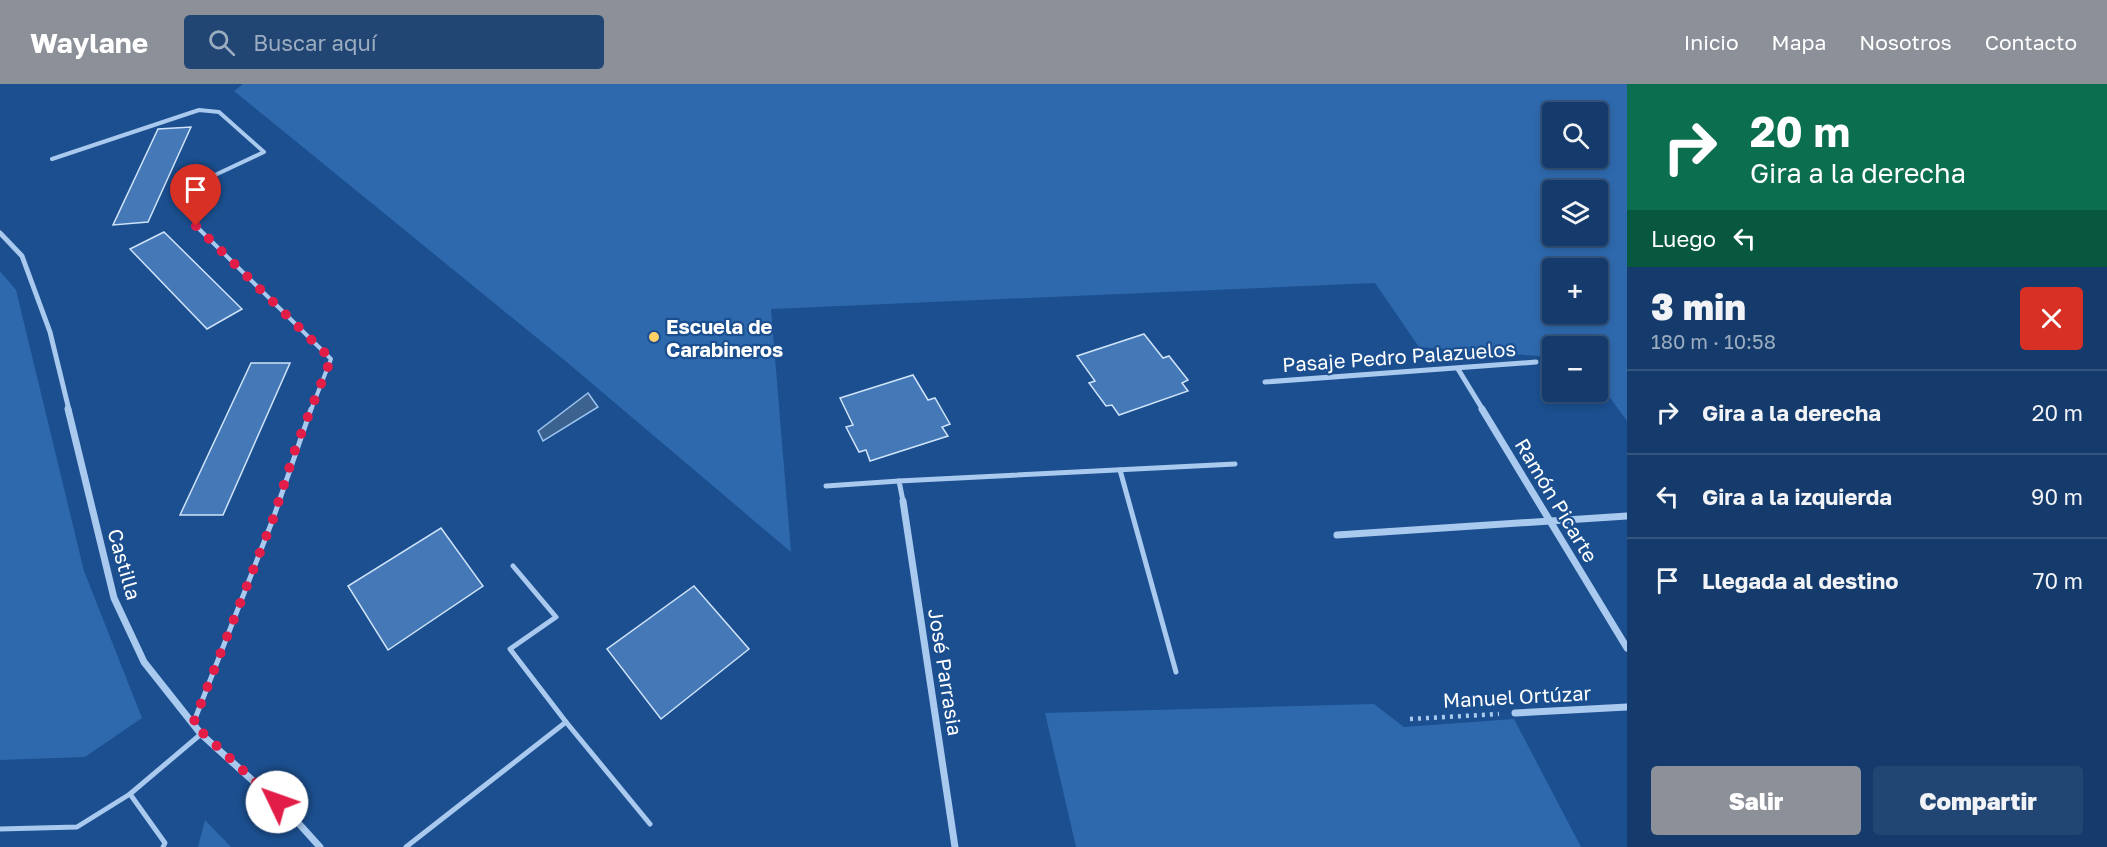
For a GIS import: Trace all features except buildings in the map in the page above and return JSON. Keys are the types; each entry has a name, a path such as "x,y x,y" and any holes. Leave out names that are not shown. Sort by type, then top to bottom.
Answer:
{"street":[{"name":"Castilla","path":"0,233 22,256 50,332 114,598 144,662 201,734 292,816 320,847"},
{"name":"Pasaje Pedro Palazuelos","path":"1265,382 1536,362"},
{"name":"Ramón Picarte","path":"1458,369 1627,648"},
{"name":"José Parrasia","path":"903,501 955,847"},
{"path":"1336,535 1627,516"},
{"name":"Manuel Ortúzar","path":"1515,713 1627,707"}],"lane":[{"path":"52,159 199,110 219,112 264,152 198,183 196,226 331,359 297,444 273,519 193,724"},
{"path":"826,486 1235,464"},
{"path":"1120,470 1176,672"},
{"path":"899,481 903,501"},
{"path":"513,566 556,617 510,649 566,722 650,824"},
{"path":"406,847 566,722"},
{"path":"0,829 77,827 129,794 201,734"},
{"path":"129,794 165,843 163,847"}],"path":[{"name":"Manuel Ortúzar","path":"1410,719 1515,713"}],"shaded area":[{"name":"Escuela de Carabineros","path":"243,84 1627,84 1627,421 1608,395 1608,336 1542,336 1542,356 1419,347 1375,283 771,309 791,552 569,364 234,91"},
{"path":"0,271 16,290 84,571 142,718 85,757 0,760"},
{"path":"588,393 598,407 543,441 538,431"},
{"path":"1374,704 1404,727 1514,719 1581,847 1076,847 1045,713"},
{"path":"205,820 231,847 198,847"}],"place":[{"name":"Escuela de Carabineros","path":"654,337"}],"route":[{"path":"196,226 331,359 297,444 273,519 193,724 201,734 277,802"}]}
